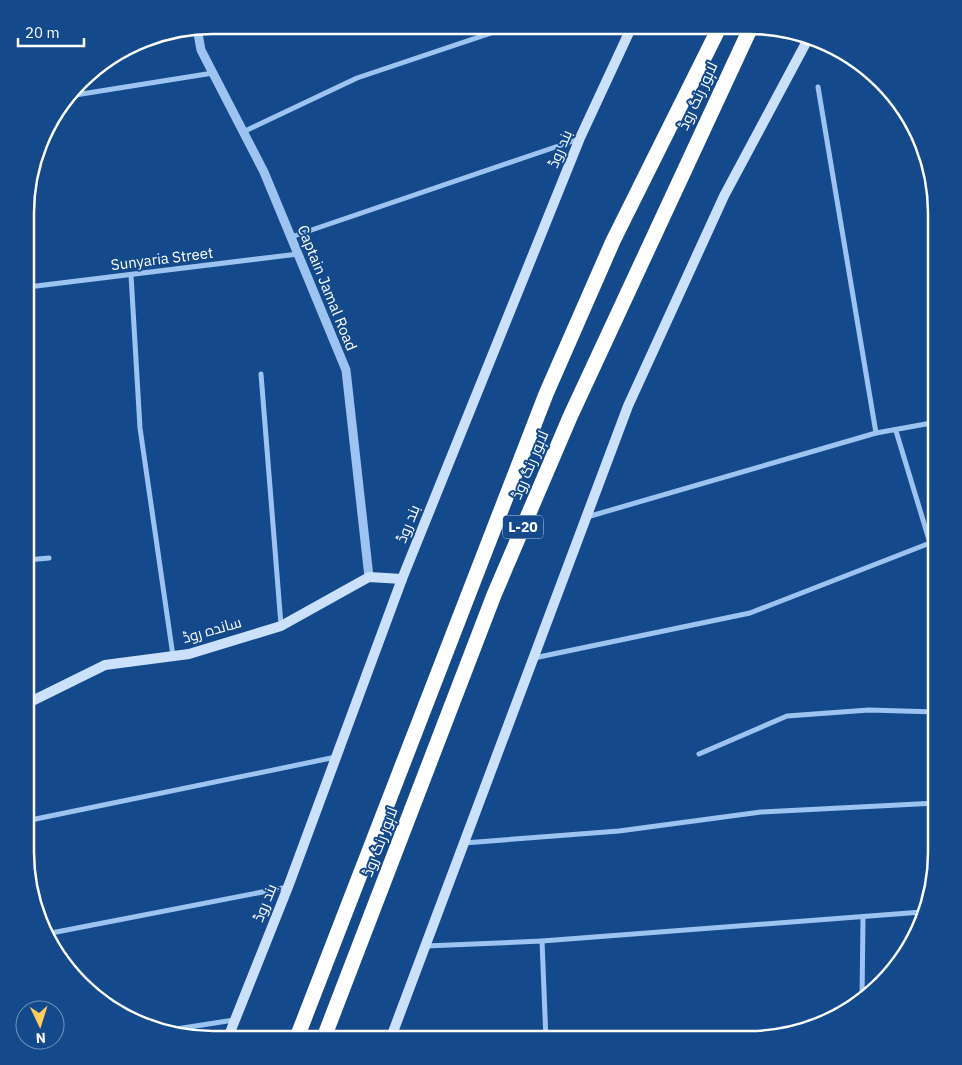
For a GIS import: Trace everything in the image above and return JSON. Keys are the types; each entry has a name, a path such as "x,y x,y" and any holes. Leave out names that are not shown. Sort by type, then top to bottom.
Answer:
{"highway":[{"name":"لاہور رنگ روڈ","path":"299,1031 546,394 614,241 716,34"},
{"name":"لاہور رنگ روڈ","path":"326,1031 497,586 570,416 747,34"}],"main road":[{"name":"بند روڈ","path":"230,1031 288,887 402,579 580,138 628,34"},
{"path":"393,1031 628,406 720,205 806,43"},
{"path":"369,577 402,579"},
{"name":"ساندہ روڈ","path":"34,700 105,665 173,657 281,626 369,577"}],"street":[{"name":"Captain Jamal Road","path":"198,34 201,50 264,172 346,370 369,577"},
{"path":"243,132 357,78 488,34"},
{"path":"78,94 213,73"},
{"path":"818,87 876,433"},
{"path":"291,237 580,138"},
{"name":"Sunyaria Street","path":"34,287 298,254"},
{"path":"131,275 140,428 173,657"},
{"path":"261,374 281,626"},
{"path":"586,517 876,433 928,424"},
{"path":"896,431 928,536"},
{"path":"534,658 750,613 928,544"},
{"path":"34,559 49,558"},
{"path":"700,754 787,716 869,710 928,712"},
{"path":"34,819 336,757"},
{"path":"464,843 618,831 761,812 928,803"},
{"path":"53,933 288,887"},
{"path":"425,946 542,941 918,912"},
{"path":"862,991 863,918"},
{"path":"542,941 546,1031"},
{"path":"180,1028 234,1020"}]}
